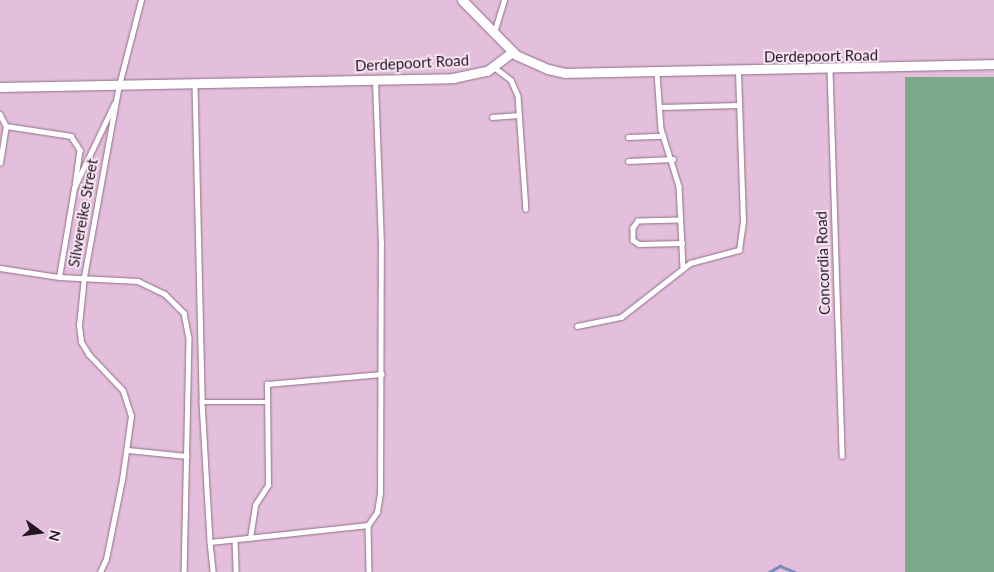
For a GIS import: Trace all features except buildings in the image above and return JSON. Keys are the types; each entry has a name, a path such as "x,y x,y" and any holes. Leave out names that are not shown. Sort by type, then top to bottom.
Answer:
{"street":[{"path":"462,0 493,35 512,52"},
{"name":"Derdepoort Road","path":"0,87 119,86 459,77 494,67 512,52 530,63 566,73 658,73 994,64"}],"lane":[{"name":"Silwereike Street","path":"128,450 132,416 123,391 89,355 81,342 79,325 84,277 116,100 141,0"},
{"path":"493,35 504,0"},
{"path":"494,67 516,87 526,209"},
{"name":"Concordia Road","path":"830,69 842,456"},
{"path":"577,326 620,317 695,260 737,252 742,245 738,71"},
{"path":"658,73 663,136 673,159 679,186 683,268"},
{"path":"369,572 368,525 379,505 382,374 375,80"},
{"path":"195,84 202,402 213,572"},
{"path":"74,188 116,100"},
{"path":"660,107 739,105"},
{"path":"0,114 6,126 0,163"},
{"path":"492,117 519,115"},
{"path":"6,126 71,136 80,150 58,277"},
{"path":"628,137 663,136"},
{"path":"628,161 673,159"},
{"path":"680,220 638,221 633,228 633,240 639,244 682,243"},
{"path":"0,268 58,277 138,281 165,294 184,313 189,338 184,572"},
{"path":"250,538 255,505 268,485 265,387 270,383 382,374"},
{"path":"202,402 264,402"},
{"path":"100,572 106,559 128,450 187,456"},
{"path":"210,542 368,525"},
{"path":"235,540 236,572"}],"green space":[{"path":"905,77 994,77 994,572 905,572"}],"waterway":[{"path":"769,572 780,566 795,572"}]}
